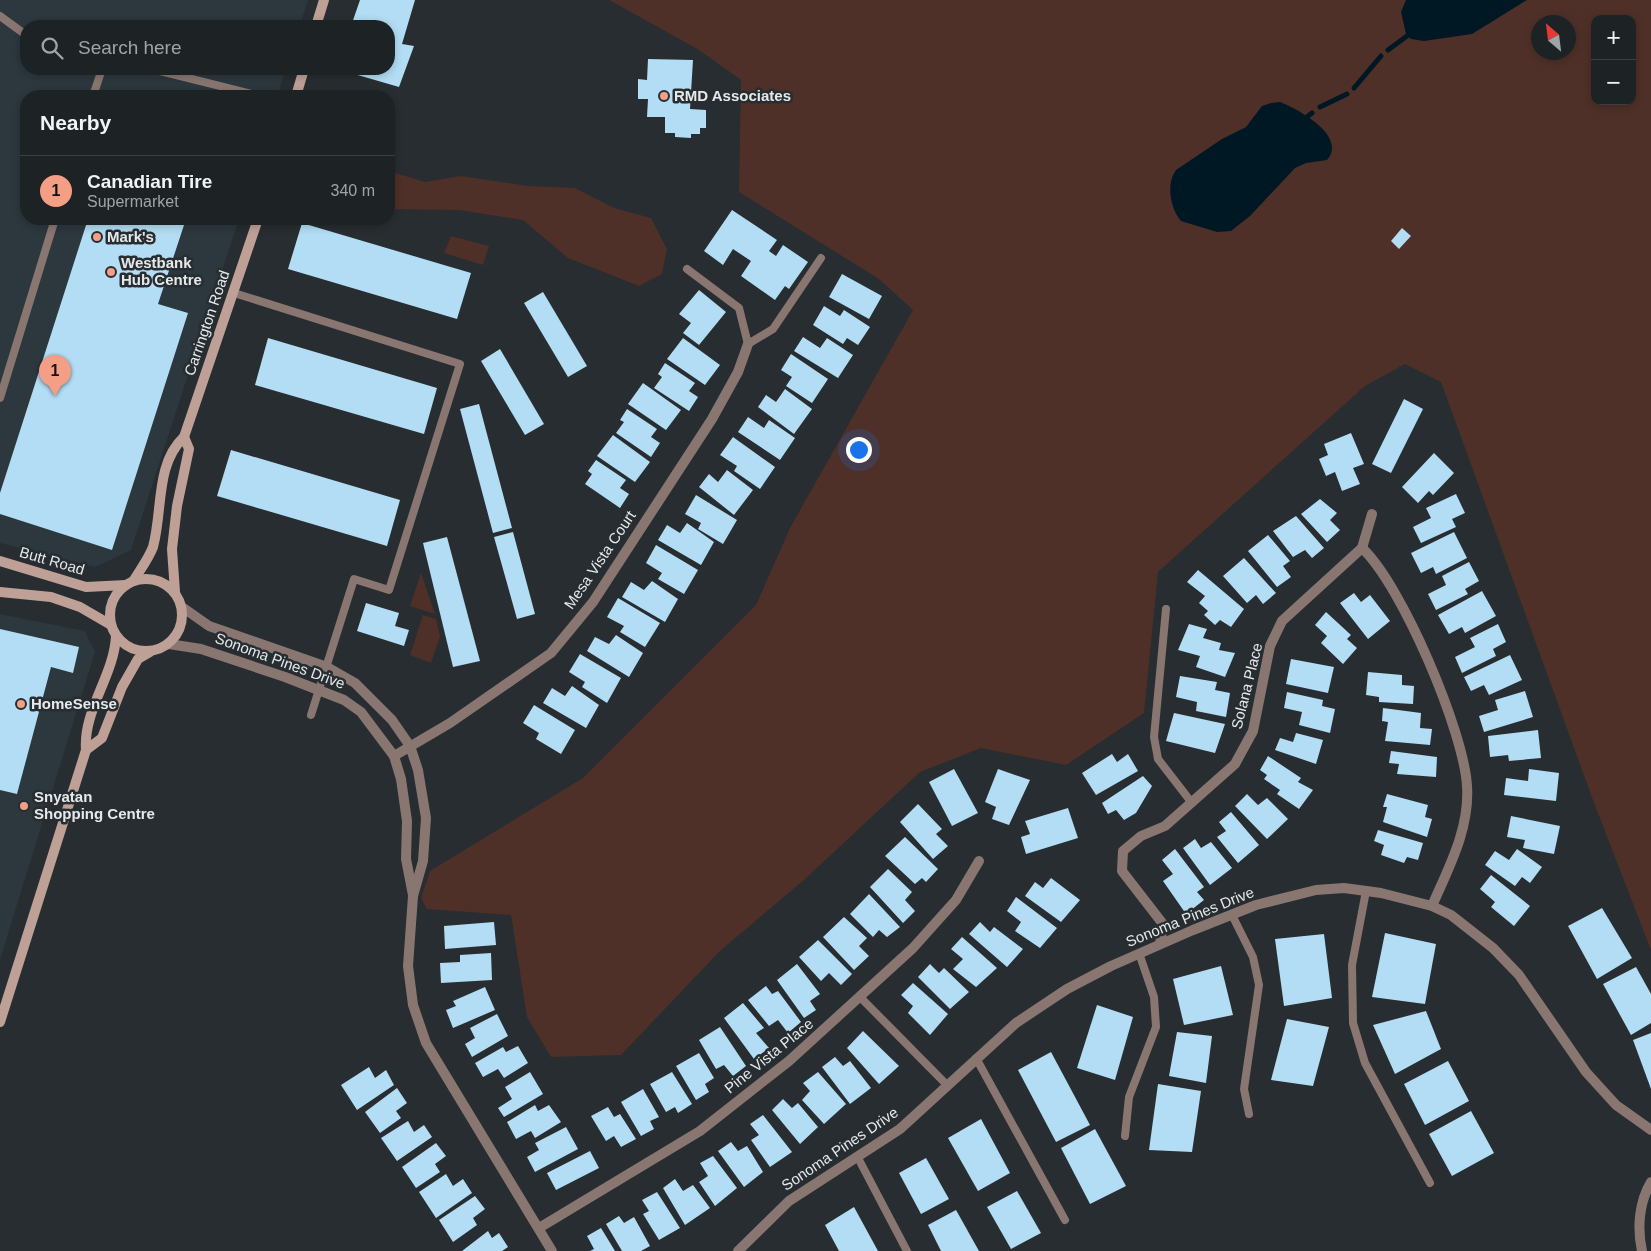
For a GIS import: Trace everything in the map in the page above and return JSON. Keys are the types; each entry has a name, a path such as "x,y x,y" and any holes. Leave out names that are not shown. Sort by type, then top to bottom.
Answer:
{"street":[{"path":"318,20 324,0"},
{"path":"298,90 302,75"},
{"name":"Carrington Road","path":"130,582 152,549 161,488 173,447 184,437 256,225"},
{"name":"Mesa Vista Court","path":"394,756 450,723 552,653 593,602 712,418 738,372 748,344"},
{"name":"Carrington Road","path":"175,592 172,549 177,506 189,450 184,437"},
{"path":"1372,514 1362,548 1375,559 1406,613 1432,670 1460,746 1467,787 1462,835 1432,906"},
{"name":"Solana Place","path":"1160,944 1163,924 1122,871 1123,851 1141,836 1165,826 1235,764 1253,732 1270,646 1282,622 1362,548"},
{"name":"Butt Road","path":"0,561 86,587 130,582"},
{"path":"86,750 102,738 122,688 138,659 169,644 180,627 182,607 175,592 156,580 130,582 117,592 112,602 109,614 111,625 116,636 132,649 152,651"},
{"path":"0,592 51,597 80,607 111,625"},
{"name":"Sonoma Pines Drive","path":"182,607 209,626 327,667 355,683 392,720 410,746 418,770 426,818 423,861 413,896 408,966 413,1004 426,1042 552,1251"},
{"path":"0,1022 86,750 85,733 115,652 116,636"},
{"name":"Sonoma Pines Drive","path":"169,644 201,649 320,689 344,700 361,712 394,756 406,801 406,859 413,896"},
{"name":"Pine Vista Place","path":"538,1228 700,1131 789,1061 913,948 956,900 979,861"},
{"name":"Sonoma Pines Drive","path":"738,1251 790,1200 900,1129 1016,1023 1067,990 1160,944 1232,914 1256,905 1316,890 1344,888 1366,891 1432,906 1451,915 1493,948 1519,975 1586,1072 1616,1105 1651,1130"},
{"path":"1642,1251 1638,1224 1646,1190 1651,1182"}],"lane":[{"path":"0,16 20,31"},
{"path":"95,90 100,75"},
{"path":"176,75 236,90"},
{"path":"0,398 53,225"},
{"path":"687,269 739,308 748,344 773,329 821,258"},
{"path":"234,293 460,364 389,590 354,579 311,715"},
{"path":"1166,609 1154,737 1158,759 1192,804"},
{"path":"1366,891 1352,965 1354,1023 1365,1063 1430,1183"},
{"path":"1232,914 1253,958 1259,985 1244,1089 1249,1114"},
{"path":"1125,1136 1129,1098 1156,1028 1154,997 1139,954"},
{"path":"860,997 948,1086"},
{"path":"976,1058 1065,1220"},
{"path":"856,1156 907,1251"}],"shaded area":[{"name":"Westbank Hub Centre","path":"0,0 308,0 302,20 20,20 20,75 284,75 279,90 20,90 20,225 237,225 131,550 95,567 0,543"},
{"path":"609,0 1651,0 1651,950 1594,803 1441,382 1405,364 1365,386 1158,572 1144,713 1066,765 981,748 920,772 805,879 719,952 621,1055 551,1057 527,1017 511,915 427,909 421,898 430,871 583,778 756,605 790,528 913,310 879,279 739,192 741,80 699,50"},
{"path":"395,173 425,182 461,176 529,186 575,188 614,208 651,218 667,249 662,274 639,286 568,258 523,220 459,210 395,209"},
{"path":"451,236 489,246 483,265 444,253"},
{"path":"421,573 435,614 410,606"},
{"name":"Snyatan Shopping Centre","path":"0,614 85,631 95,652 0,960"},
{"path":"423,615 436,619 440,636 431,663 410,655"}],"water":[{"path":"1406,0 1527,0 1472,34 1424,41 1411,39 1406,34 1401,12"},
{"path":"1280,102 1308,117 1326,133 1331,142 1332,151 1327,160 1306,163 1295,168 1250,216 1231,231 1217,232 1181,221 1174,210 1170,189 1176,170 1222,139 1246,127 1262,106"}],"building":[{"path":"360,0 415,0 402,44 414,46 399,87 358,75 395,75 395,20 353,20"},
{"name":"RMD Associates","path":"648,59 693,60 690,109 706,110 706,128 700,128 700,134 691,134 691,138 675,137 675,133 665,133 665,117 647,117 648,99 638,99 638,79 647,80"},
{"path":"732,210 777,240 769,251 776,256 783,245 808,262 789,289 785,286 775,300 741,276 751,261 733,249 723,265 704,251"},
{"path":"86,225 184,225 158,304 188,313 112,550 0,514 0,493"},
{"path":"301,225 309,225 471,273 457,319 288,269"},
{"path":"1402,228 1411,236 1399,249 1391,241"},
{"path":"842,274 882,296 869,319 829,297"},
{"path":"699,290 726,312 699,345 683,333 691,323 679,314"},
{"path":"543,292 587,366 568,377 524,303"},
{"path":"824,306 840,316 844,310 870,327 858,345 847,338 843,344 813,325"},
{"path":"803,337 820,348 827,338 853,355 838,378 794,351"},
{"path":"268,338 437,388 424,434 255,385"},
{"path":"683,338 720,365 705,385 667,359"},
{"path":"500,349 544,424 525,435 481,361"},
{"path":"791,354 828,379 812,403 786,386 792,377 781,370"},
{"path":"665,363 695,383 689,391 698,397 689,411 654,388 662,377 658,374"},
{"path":"643,383 681,410 666,430 628,404"},
{"path":"785,389 812,409 794,434 758,407 766,395 776,402"},
{"path":"1404,399 1423,409 1391,473 1372,464"},
{"path":"479,404 512,528 493,533 460,409"},
{"path":"627,409 657,429 651,437 660,443 651,457 616,433 624,422 620,420"},
{"path":"748,417 764,428 769,420 795,438 780,460 738,432"},
{"path":"1351,433 1364,464 1353,468 1360,484 1342,491 1335,472 1326,476 1319,459 1328,455 1324,444"},
{"path":"613,435 650,462 635,482 597,456"},
{"path":"733,437 775,467 760,489 734,471 737,466 720,455"},
{"path":"231,450 400,500 387,546 217,496"},
{"path":"1434,453 1454,473 1433,495 1429,491 1418,503 1402,487"},
{"path":"596,460 626,480 620,488 629,494 620,508 585,484 592,474 588,471"},
{"path":"727,470 753,490 734,515 699,487 709,474 718,482"},
{"path":"1456,494 1465,513 1452,519 1456,527 1421,543 1413,527 1431,518 1426,508"},
{"path":"696,495 737,520 723,544 698,529 701,523 685,514"},
{"path":"1320,499 1337,513 1330,520 1340,530 1327,542 1301,514"},
{"path":"1296,516 1324,548 1312,558 1305,550 1293,557 1273,531"},
{"path":"687,523 714,542 701,565 658,540 667,525 680,533"},
{"path":"513,532 535,614 517,619 494,537"},
{"path":"1454,532 1467,558 1436,574 1433,567 1421,573 1411,553"},
{"path":"1268,535 1290,561 1283,566 1291,577 1277,587 1248,551"},
{"path":"447,537 480,661 453,667 423,543"},
{"path":"656,545 698,570 684,594 658,579 662,573 646,563"},
{"path":"1244,558 1276,593 1263,604 1256,595 1247,603 1223,576"},
{"path":"1469,562 1479,581 1465,589 1468,594 1436,610 1428,594 1446,585 1442,576"},
{"path":"1198,570 1244,609 1231,627 1220,620 1215,625 1204,615 1208,611 1199,603 1205,596 1187,582"},
{"path":"652,581 678,599 665,622 622,597 631,582 644,590"},
{"path":"1482,591 1496,616 1465,633 1462,627 1449,634 1438,615"},
{"path":"1354,593 1361,602 1370,595 1390,621 1368,639 1340,603"},
{"path":"618,598 660,623 645,647 620,632 624,626 607,617"},
{"path":"366,603 399,613 395,626 409,630 404,646 357,631"},
{"path":"1326,612 1351,635 1347,639 1357,648 1343,664 1321,643 1327,636 1315,625"},
{"path":"1189,624 1207,629 1203,638 1221,643 1219,650 1235,653 1225,677 1196,667 1200,656 1178,650"},
{"path":"1498,624 1506,642 1493,649 1496,656 1462,673 1455,657 1475,647 1470,638"},
{"name":"HomeSense","path":"0,629 79,647 73,673 51,667 17,794 0,790"},
{"path":"616,635 643,653 629,677 587,651 595,637 609,644"},
{"path":"580,654 621,678 607,703 582,687 585,682 569,672"},
{"path":"1510,655 1522,680 1489,695 1484,685 1471,691 1464,677"},
{"path":"1291,659 1334,667 1328,693 1286,684"},
{"path":"1368,672 1402,675 1402,685 1414,686 1413,704 1379,702 1379,697 1366,695"},
{"path":"1180,676 1217,682 1215,690 1230,693 1226,717 1196,711 1197,702 1176,697"},
{"path":"572,686 599,705 586,728 543,703 552,688 565,696"},
{"path":"1525,691 1533,717 1484,732 1479,716 1498,710 1495,700"},
{"path":"1287,692 1323,700 1322,706 1335,709 1330,733 1299,725 1302,712 1284,708"},
{"path":"534,705 575,730 561,754 536,739 539,733 523,723"},
{"path":"1383,708 1421,713 1420,728 1432,729 1430,745 1385,741 1388,722 1382,721"},
{"path":"1174,713 1225,724 1215,753 1166,741"},
{"path":"1538,730 1541,758 1509,761 1508,755 1490,757 1488,736"},
{"path":"1296,733 1323,740 1316,764 1275,750 1280,738 1293,742"},
{"path":"1391,751 1437,757 1436,777 1397,774 1399,764 1389,763"},
{"path":"1112,754 1117,762 1128,754 1138,771 1096,795 1082,773"},
{"path":"1268,756 1301,778 1298,782 1313,790 1299,809 1277,794 1280,790 1264,779 1267,775 1260,770"},
{"path":"954,769 978,813 952,826 929,782"},
{"path":"998,769 1030,780 1009,825 992,819 996,807 985,802"},
{"path":"1529,769 1559,773 1556,801 1504,795 1506,778 1528,781"},
{"path":"1143,776 1152,786 1136,813 1124,820 1116,810 1108,814 1102,803"},
{"path":"1247,794 1258,805 1267,798 1288,819 1267,839 1235,806"},
{"path":"1387,794 1428,805 1425,817 1432,819 1427,837 1383,822 1387,807 1383,807"},
{"path":"918,804 942,829 936,834 948,846 933,859 900,822"},
{"path":"1068,808 1078,838 1026,854 1021,837 1030,834 1025,821"},
{"path":"1231,812 1259,845 1238,863 1217,837 1226,831 1219,822"},
{"path":"1511,816 1560,826 1554,854 1523,848 1525,840 1507,837"},
{"path":"1378,830 1423,843 1418,860 1407,857 1404,863 1381,855 1384,845 1374,841"},
{"path":"905,837 938,869 926,882 922,878 915,884 885,856"},
{"path":"1195,839 1201,848 1211,842 1232,868 1210,885 1183,848"},
{"path":"1175,849 1204,887 1197,892 1204,900 1186,914 1163,881 1173,874 1162,860"},
{"path":"1517,849 1542,867 1530,883 1522,877 1515,886 1485,865 1495,851 1509,860"},
{"path":"888,869 912,892 905,900 915,911 903,923 870,887"},
{"path":"1491,875 1530,906 1514,926 1491,907 1495,902 1480,889"},
{"path":"1051,878 1080,900 1061,922 1025,896 1035,882 1043,888"},
{"path":"869,894 900,927 887,937 879,930 873,937 850,914"},
{"path":"1016,897 1057,928 1040,948 1015,931 1021,922 1007,911"},
{"path":"1602,908 1632,958 1597,979 1568,926"},
{"path":"844,917 867,938 859,946 869,956 854,970 823,937"},
{"path":"494,922 496,945 445,949 444,926"},
{"path":"980,922 990,932 994,927 1023,949 1007,967 969,934"},
{"path":"1385,933 1436,944 1425,1004 1372,997"},
{"path":"1324,934 1332,998 1284,1006 1275,939"},
{"path":"962,937 997,968 976,987 953,969 963,959 951,949"},
{"path":"818,940 852,974 841,985 829,973 821,981 799,957"},
{"path":"491,953 492,980 441,983 440,963 460,962 460,955"},
{"path":"797,964 820,994 810,1001 816,1010 804,1018 777,980"},
{"path":"930,964 939,973 944,968 969,992 950,1009 918,977"},
{"path":"1221,966 1233,1015 1184,1025 1173,979"},
{"path":"1636,967 1651,994 1651,1023 1631,1035 1603,984"},
{"path":"913,983 948,1014 930,1035 908,1013 913,1006 901,995"},
{"path":"766,986 772,994 778,991 801,1022 788,1033 778,1020 769,1026 748,1000"},
{"path":"485,987 495,1010 453,1028 446,1010 456,1006 453,1001"},
{"path":"743,1003 764,1028 756,1033 769,1048 754,1059 724,1018"},
{"path":"1097,1005 1133,1017 1115,1080 1077,1068"},
{"path":"1426,1011 1441,1049 1395,1074 1373,1025"},
{"path":"497,1014 508,1036 472,1057 465,1044 475,1038 470,1028"},
{"path":"1287,1019 1329,1027 1313,1086 1271,1080"},
{"path":"720,1027 746,1066 733,1076 724,1065 716,1069 699,1040"},
{"path":"863,1031 899,1066 879,1084 847,1048"},
{"path":"1177,1032 1212,1036 1206,1083 1169,1076"},
{"path":"1651,1033 1651,1089 1633,1040"},
{"path":"518,1046 528,1063 504,1078 498,1069 483,1077 475,1063 503,1047 506,1052"},
{"path":"1051,1052 1090,1125 1056,1142 1018,1070"},
{"path":"699,1053 714,1078 705,1084 709,1092 696,1100 676,1066"},
{"path":"835,1057 843,1066 850,1061 871,1088 850,1104 822,1067"},
{"path":"1448,1061 1469,1101 1425,1125 1404,1084"},
{"path":"369,1067 375,1078 386,1070 394,1085 357,1110 341,1085"},
{"path":"530,1072 543,1094 504,1117 498,1108 512,1099 505,1087"},
{"path":"672,1072 692,1104 678,1113 675,1107 666,1112 650,1084"},
{"path":"818,1072 846,1104 824,1124 802,1100 810,1091 803,1083"},
{"path":"1158,1084 1201,1091 1192,1152 1149,1150"},
{"path":"397,1088 407,1103 396,1111 401,1118 380,1133 365,1112"},
{"path":"643,1089 659,1117 650,1121 654,1129 641,1136 621,1102"},
{"path":"783,1099 792,1108 798,1103 818,1127 800,1144 772,1110"},
{"path":"535,1105 538,1111 549,1105 561,1122 535,1138 531,1131 516,1139 507,1122"},
{"path":"608,1107 614,1117 620,1114 636,1139 621,1147 614,1136 606,1141 591,1116"},
{"path":"1471,1111 1494,1153 1452,1176 1429,1134"},
{"path":"763,1115 792,1152 770,1167 751,1140 759,1135 750,1124"},
{"path":"981,1119 1010,1173 978,1191 948,1138"},
{"path":"408,1121 414,1132 424,1125 432,1137 397,1161 381,1138"},
{"path":"566,1127 578,1149 535,1172 527,1157 539,1150 535,1143"},
{"path":"1095,1129 1126,1186 1090,1204 1061,1148"},
{"path":"731,1142 738,1151 747,1146 763,1172 744,1187 718,1151"},
{"path":"436,1143 446,1156 435,1164 440,1172 416,1188 402,1167"},
{"path":"590,1151 599,1168 556,1190 547,1173"},
{"path":"713,1156 737,1188 715,1206 699,1182 708,1176 700,1163"},
{"path":"926,1158 949,1199 921,1214 899,1173"},
{"path":"446,1174 453,1186 463,1179 472,1193 436,1218 419,1192"},
{"path":"675,1179 683,1191 693,1185 710,1208 685,1225 663,1188"},
{"path":"1017,1191 1041,1233 1011,1249 987,1207"},
{"path":"657,1192 680,1228 659,1240 643,1214 649,1211 642,1200"},
{"path":"475,1196 485,1209 473,1218 477,1225 453,1242 439,1220"},
{"path":"854,1207 878,1251 839,1251 825,1225"},
{"path":"956,1210 979,1251 941,1251 928,1225"},
{"path":"619,1216 624,1223 634,1217 650,1246 641,1251 622,1251 606,1224"},
{"path":"601,1228 615,1251 590,1251 594,1249 587,1236"},
{"path":"488,1231 492,1238 499,1233 508,1247 502,1251 462,1251"}],"waterway":[{"path":"1388,50 1407,36"},
{"path":"1354,88 1381,56"},
{"path":"1320,107 1347,94"},
{"path":"1308,116 1312,113"}],"place":[{"name":"RMD Associates","path":"664,96"},
{"name":"Mark's","path":"97,237"},
{"name":"Westbank Hub Centre","path":"111,272"},
{"name":"Canadian Tire","path":"55,396"},
{"name":"HomeSense","path":"21,704"},
{"name":"Snyatan Shopping Centre","path":"24,806"}]}
